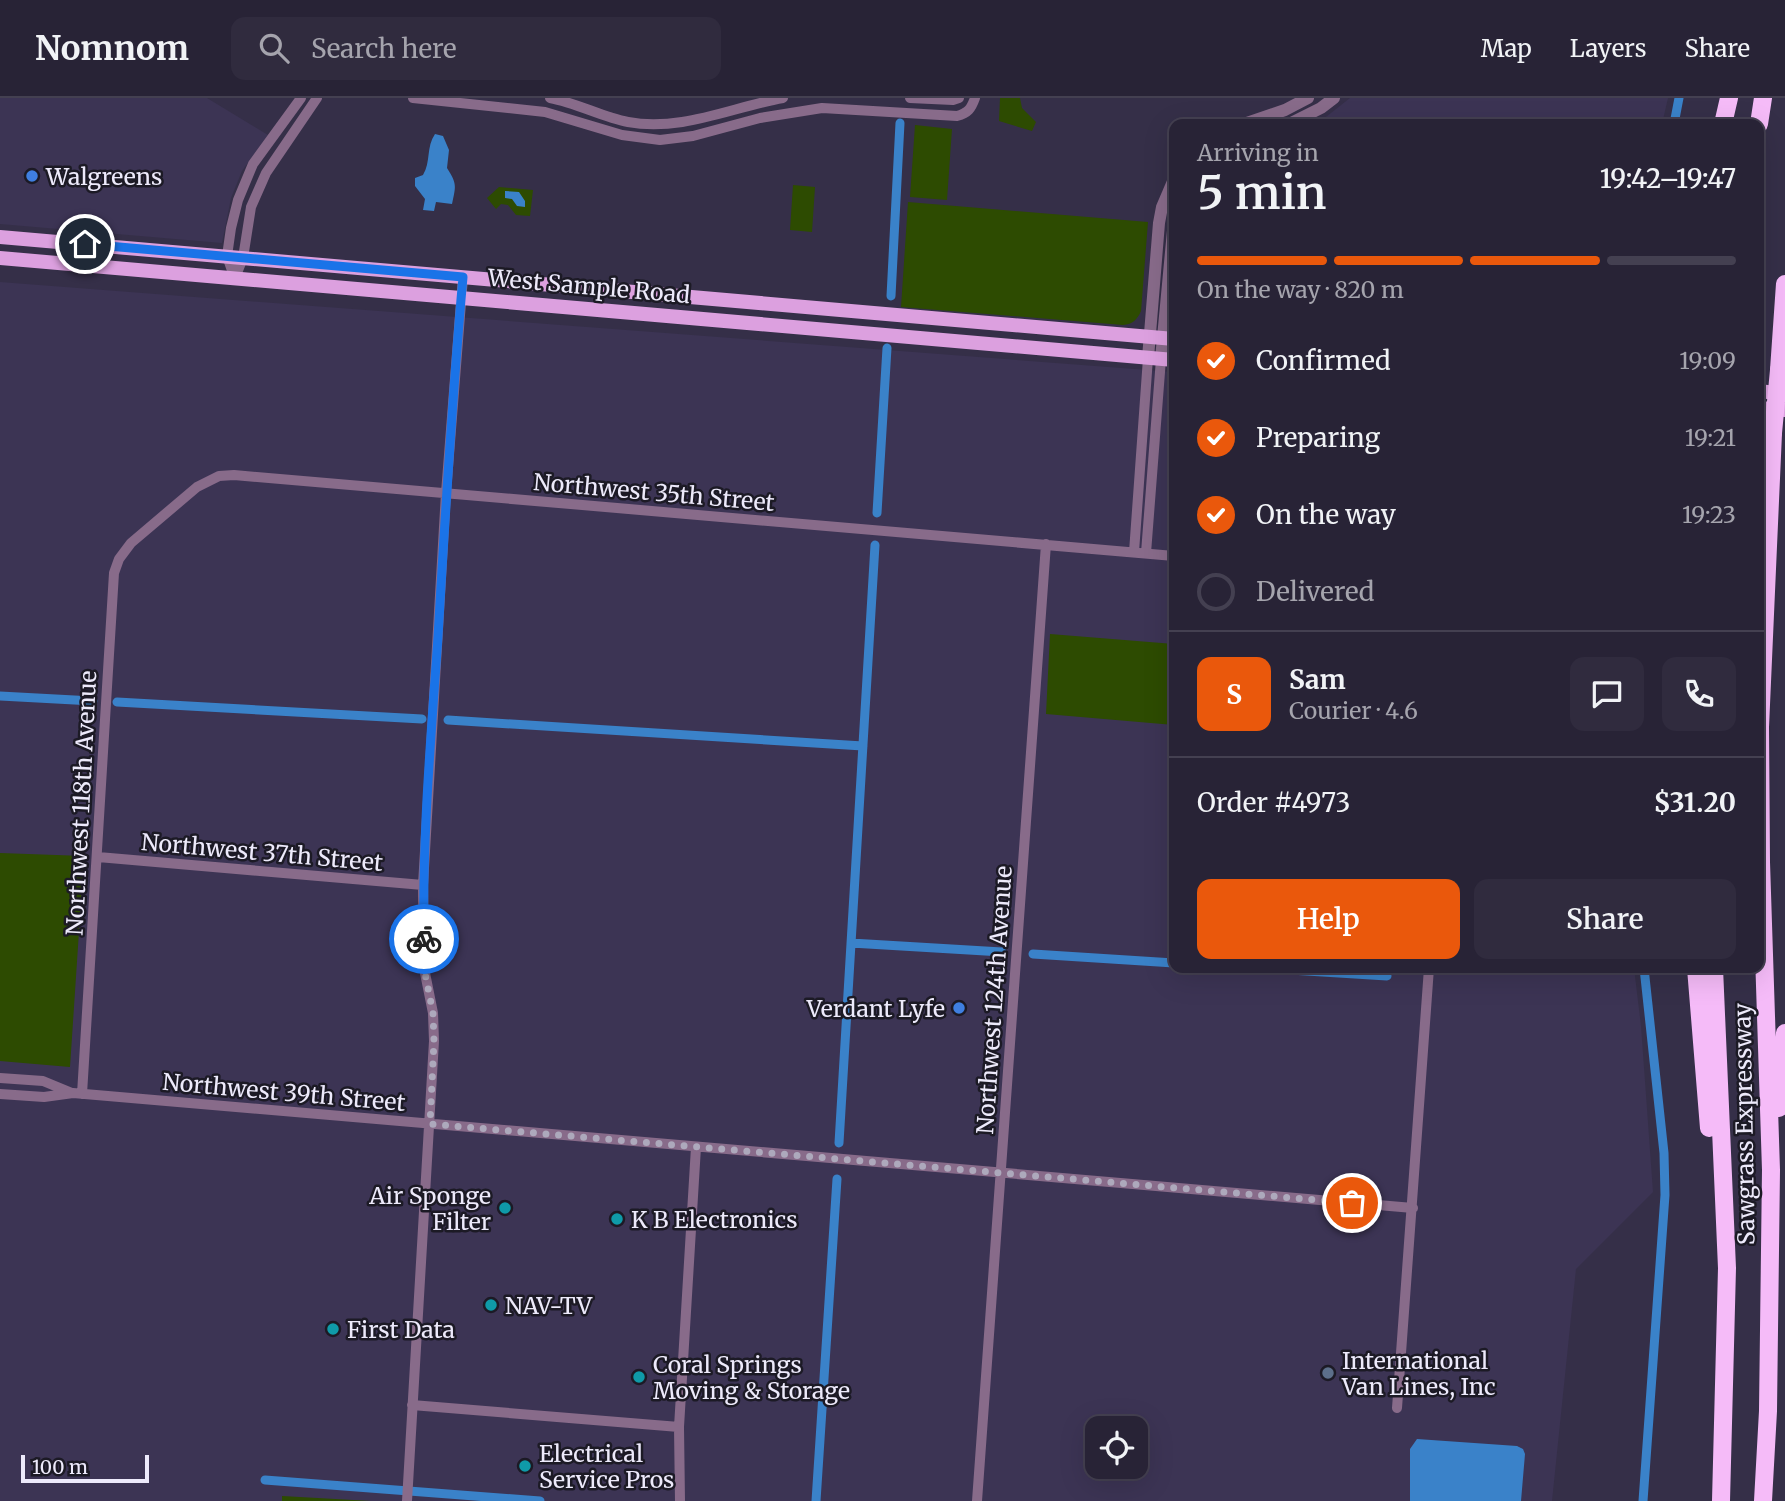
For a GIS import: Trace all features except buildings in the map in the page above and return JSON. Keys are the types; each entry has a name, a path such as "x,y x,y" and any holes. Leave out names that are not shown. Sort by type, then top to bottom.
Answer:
{"highway":[{"path":"1724,119 1729,98"},
{"path":"1760,119 1763,98"},
{"name":"Sawgrass Expressway","path":"1764,637 1773,433 1785,284"},
{"name":"Sawgrass Expressway","path":"1763,1501 1769,1398 1771,1170 1764,954"},
{"path":"1696,973 1716,1233 1727,1268"},
{"name":"Sawgrass Expressway","path":"1714,973 1727,1268 1721,1501"},
{"path":"1771,1170 1785,1033"}],"main road":[{"name":"West Sample Road","path":"0,237 1162,338"},
{"name":"West Sample Road","path":"0,258 1161,359"},
{"path":"1764,392 1785,394"},
{"path":"1764,408 1785,410"}],"street":[{"path":"235,279 228,257 238,200 253,164 301,98"},
{"path":"235,279 243,258 251,207 266,173 317,98"},
{"path":"413,98 518,103 622,135 660,139 693,136 822,103 957,116 972,108 975,98"},
{"path":"550,98 627,122 645,124 692,121 783,98"},
{"path":"910,98 959,98"},
{"path":"1259,119 1308,98"},
{"path":"1299,119 1334,98"},
{"path":"644,138 645,124"},
{"path":"1162,338 1159,223 1169,191"},
{"path":"1146,553 1169,269"},
{"path":"407,1501 434,1041 433,1013 424,968 423,885 446,493 463,277"},
{"path":"1134,552 1161,359"},
{"name":"Northwest 35th Street","path":"148,528 197,487 219,476 234,475 1169,555"},
{"name":"Northwest 118th Avenue","path":"77,1093 98,857 114,573 119,559 131,543 148,528"},
{"name":"Northwest 124th Avenue","path":"976,1501 1046,544"},
{"name":"Northwest 37th Street","path":"98,857 423,885"},
{"path":"1397,1408 1429,973"},
{"name":"Northwest 39th Street","path":"0,1078 43,1082 77,1093"},
{"name":"Northwest 39th Street","path":"0,1094 44,1097 77,1093 1413,1209"},
{"path":"674,1501 678,1486 679,1427 696,1147"},
{"path":"412,1405 679,1427"},
{"path":"678,1486 681,1490 680,1501"}],"shaded area":[{"path":"0,98 207,98 268,135 242,171 231,198 222,243 0,224"},
{"path":"1350,98 1668,98 1663,119 1323,119"},
{"path":"0,282 1169,372 1169,973 1635,973 1653,1192 1576,1269 1552,1501 0,1501"}],"green space":[{"path":"1000,98 1020,98 1022,108 1036,122 1032,131 999,121"},
{"path":"915,125 952,129 947,200 910,197"},
{"path":"793,185 815,187 812,232 790,230"},
{"path":"499,187 533,190 530,216 516,215 508,205 501,204 496,209 487,198"},
{"path":"908,202 1148,222 1141,311 1134,321 1123,325 901,307"},
{"path":"1050,634 1169,644 1169,725 1046,714"},
{"path":"0,853 84,856 70,1067 0,1061"},
{"path":"282,1496 371,1501 282,1501"}],"water":[{"path":"435,134 443,136 449,150 447,168 455,188 452,204 436,202 434,211 423,210 425,199 415,186 415,178 423,175"},
{"path":"505,191 519,192 525,201 525,207 517,206 512,199 505,198"},
{"path":"1417,1439 1517,1446 1523,1449 1525,1454 1521,1501 1410,1501 1410,1449"}],"waterway":[{"path":"1675,119 1679,98"},
{"path":"891,296 900,123"},
{"path":"877,513 887,348"},
{"path":"839,1143 875,545"},
{"path":"0,696 93,701"},
{"path":"117,702 422,719"},
{"path":"448,720 863,746"},
{"path":"851,943 1002,952"},
{"path":"1033,954 1169,963"},
{"path":"1339,973 1387,976"},
{"path":"1643,1501 1665,1195 1664,1153 1645,973"},
{"path":"816,1501 837,1179"},
{"path":"265,1480 540,1501"}],"way so far":[{"path":"424,939 424,968 433,1013 434,1041 430,1124 1352,1203"}],"place":[{"name":"Walgreens","path":"32,176"},
{"name":"Verdant Lyfe","path":"959,1008"},
{"name":"Air Sponge Filter","path":"505,1208"},
{"name":"K B Electronics","path":"617,1219"},
{"name":"NAV-TV","path":"491,1305"},
{"name":"First Data","path":"333,1329"},
{"name":"International Van Lines, Inc","path":"1328,1373"},
{"name":"Coral Springs Moving & Storage","path":"639,1377"},
{"name":"Electrical Service Pros","path":"525,1466"}],"route":[{"path":"85,244 463,277 435,678 423,885 424,939"}]}
